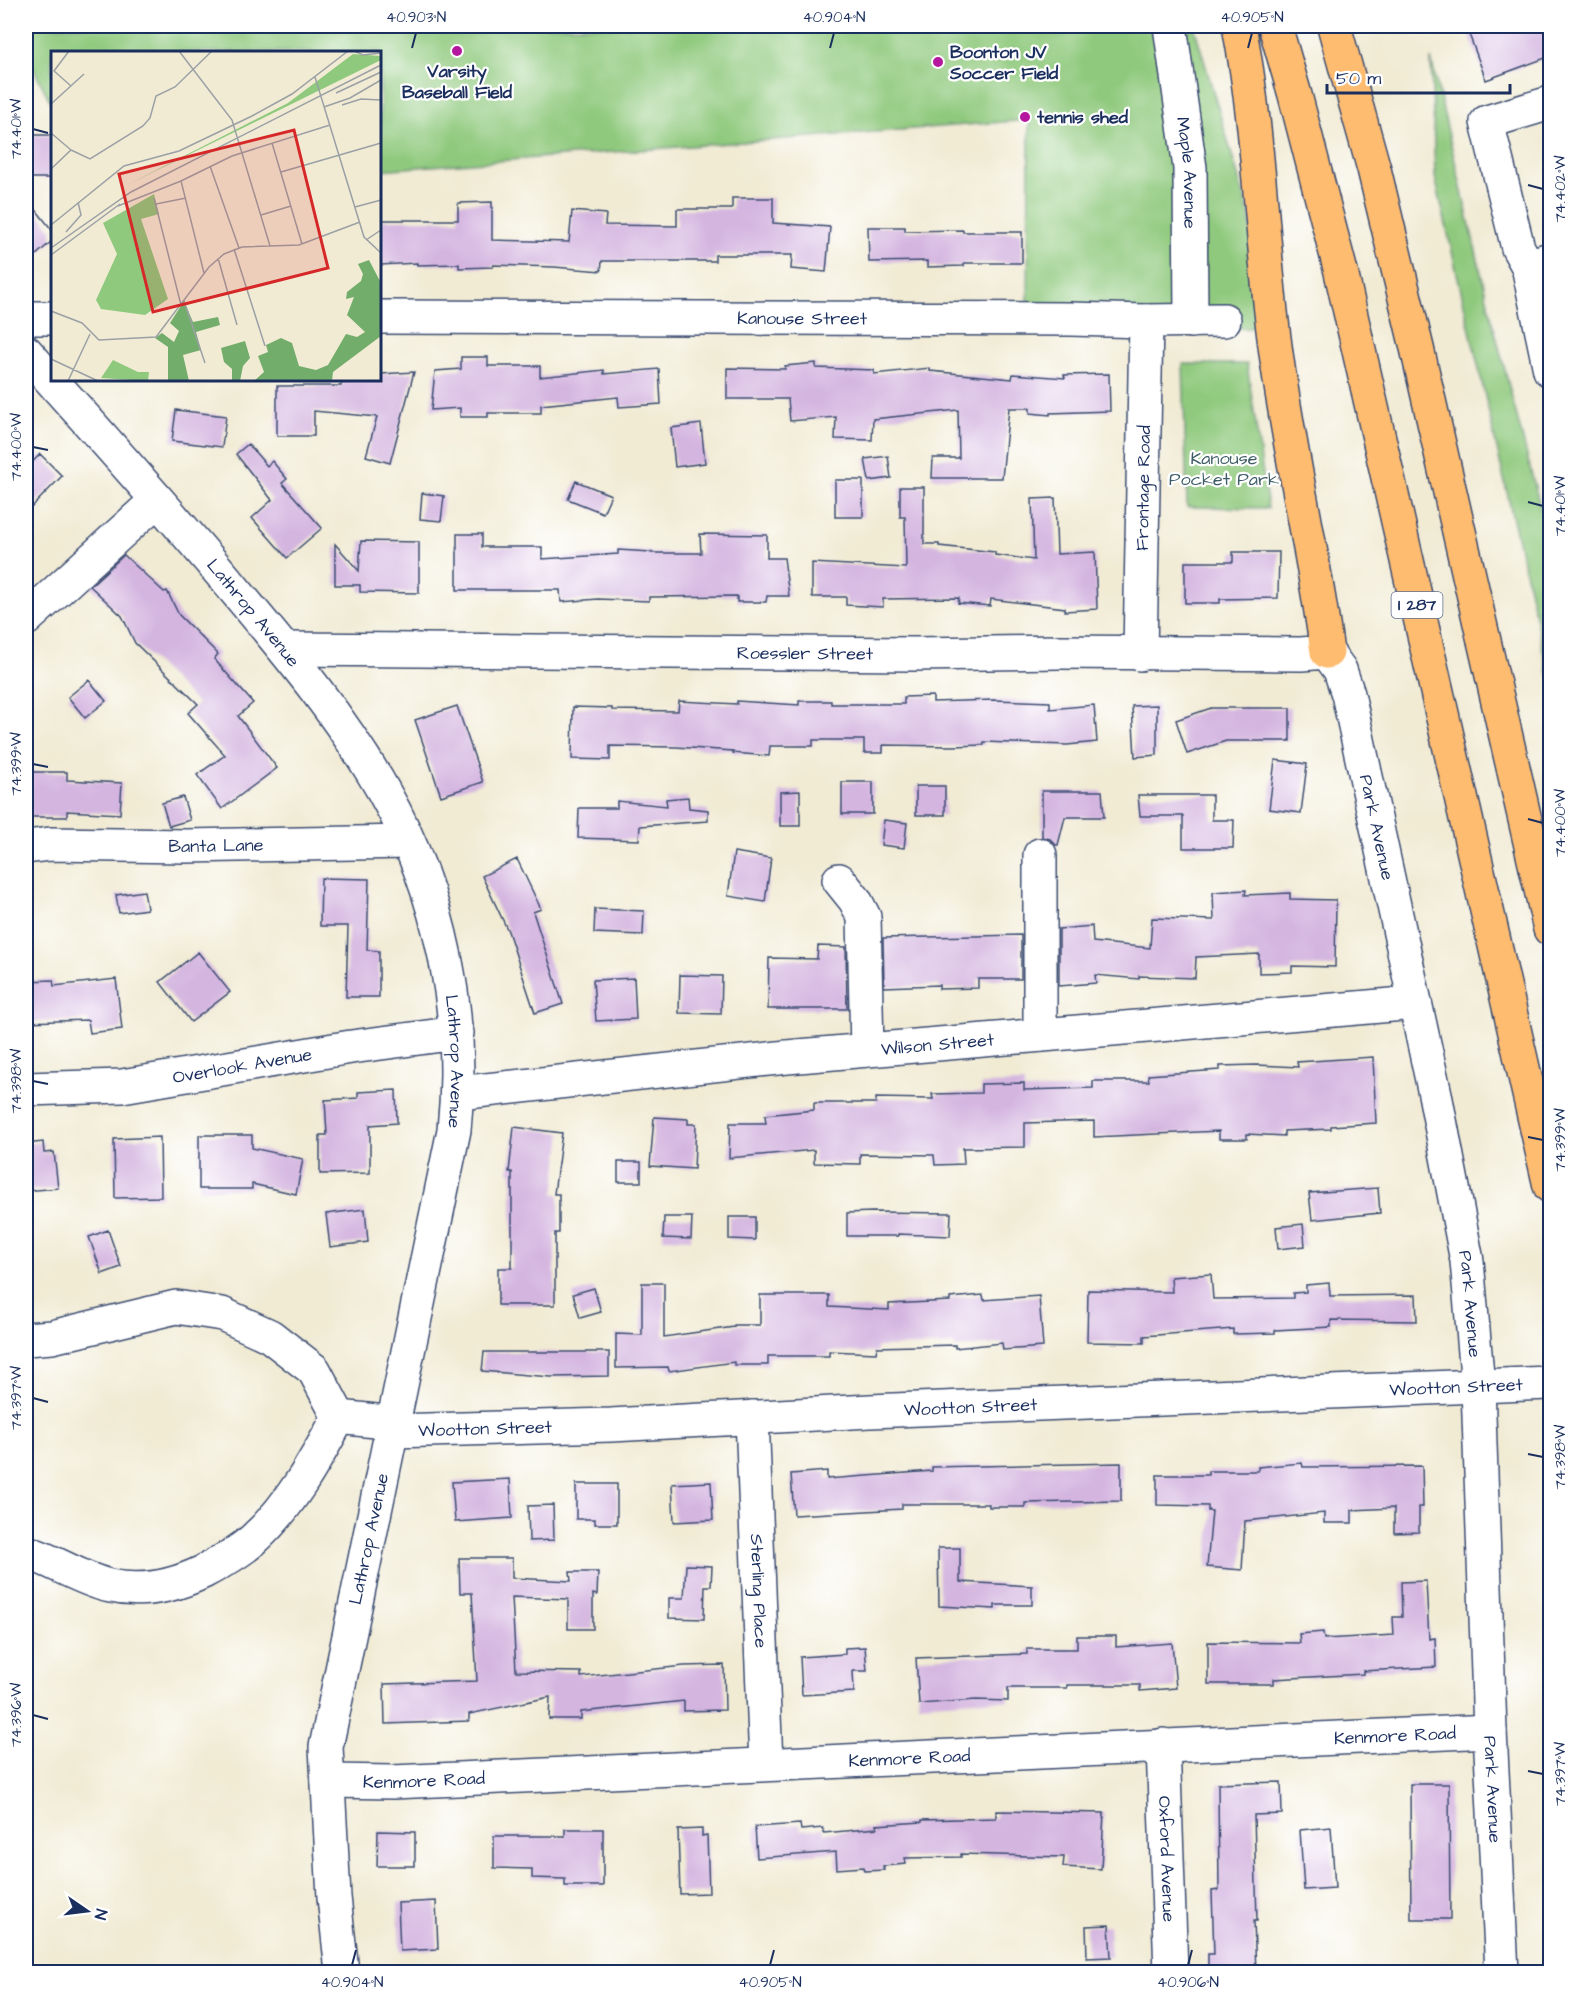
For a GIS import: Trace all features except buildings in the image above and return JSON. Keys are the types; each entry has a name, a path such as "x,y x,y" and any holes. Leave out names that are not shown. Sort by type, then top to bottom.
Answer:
{"highway":[{"path":"1239,26 1251,100 1280,387 1319,592 1327,652"},
{"name":"I 287","path":"1275,26 1341,272 1551,1186"},
{"path":"1334,26 1351,80 1396,258 1551,929"}],"street":[{"name":"Maple Avenue","path":"1170,26 1190,168 1191,321"},
{"path":"1551,103 1487,122 1518,248 1539,262 1551,370"},
{"name":"Kanouse Street","path":"381,317 1224,320"},
{"path":"26,318 51,318"},
{"name":"Frontage Road","path":"1140,654 1146,321"},
{"name":"Lathrop Avenue","path":"29,359 157,500 285,649 337,718 384,792 408,842 435,916 450,981 457,1034 458,1093 454,1130 326,1747 334,1896 342,1972"},
{"path":"26,619 157,500"},
{"name":"Roessler Street","path":"285,649 914,654 1059,652 1301,654 1327,652"},
{"name":"Park Avenue","path":"1327,652 1340,670 1348,694 1437,1105 1467,1261 1478,1387 1490,1731 1502,1972"},
{"name":"Banta Lane","path":"26,848 50,844 186,846 408,842"},
{"path":"1040,855 1040,1035"},
{"path":"839,880 855,900 864,917 867,1050"},
{"name":"Wilson Street","path":"458,1093 775,1058 1415,1003"},
{"name":"Overlook Avenue","path":"26,1089 122,1086 351,1047 457,1034"},
{"path":"26,1339 52,1337 176,1307 222,1314 270,1336 314,1370 339,1417 314,1464 276,1516 253,1541 235,1554 192,1577 160,1587 127,1589 94,1581 26,1552"},
{"name":"Wootton Street","path":"339,1417 393,1427 611,1425 1551,1383"},
{"name":"Sterling Place","path":"752,1417 766,1764"},
{"name":"Kenmore Road","path":"328,1781 393,1782 1490,1731"},
{"name":"Oxford Avenue","path":"1163,1745 1171,1972"}],"green space":[{"path":"26,26 1194,26 1249,213 1263,328 1028,329 1029,120 381,170 381,51 51,51 51,103 26,54"},
{"path":"1431,59 1493,324 1550,545 1550,681 1435,177"},
{"name":"Kanouse Pocket Park","path":"1183,364 1247,364 1268,508 1187,507"}],"place":[{"name":"Varsity Baseball Field","path":"457,51"},
{"name":"Boonton JV Soccer Field","path":"938,62"},
{"name":"tennis shed","path":"1025,117"}]}
